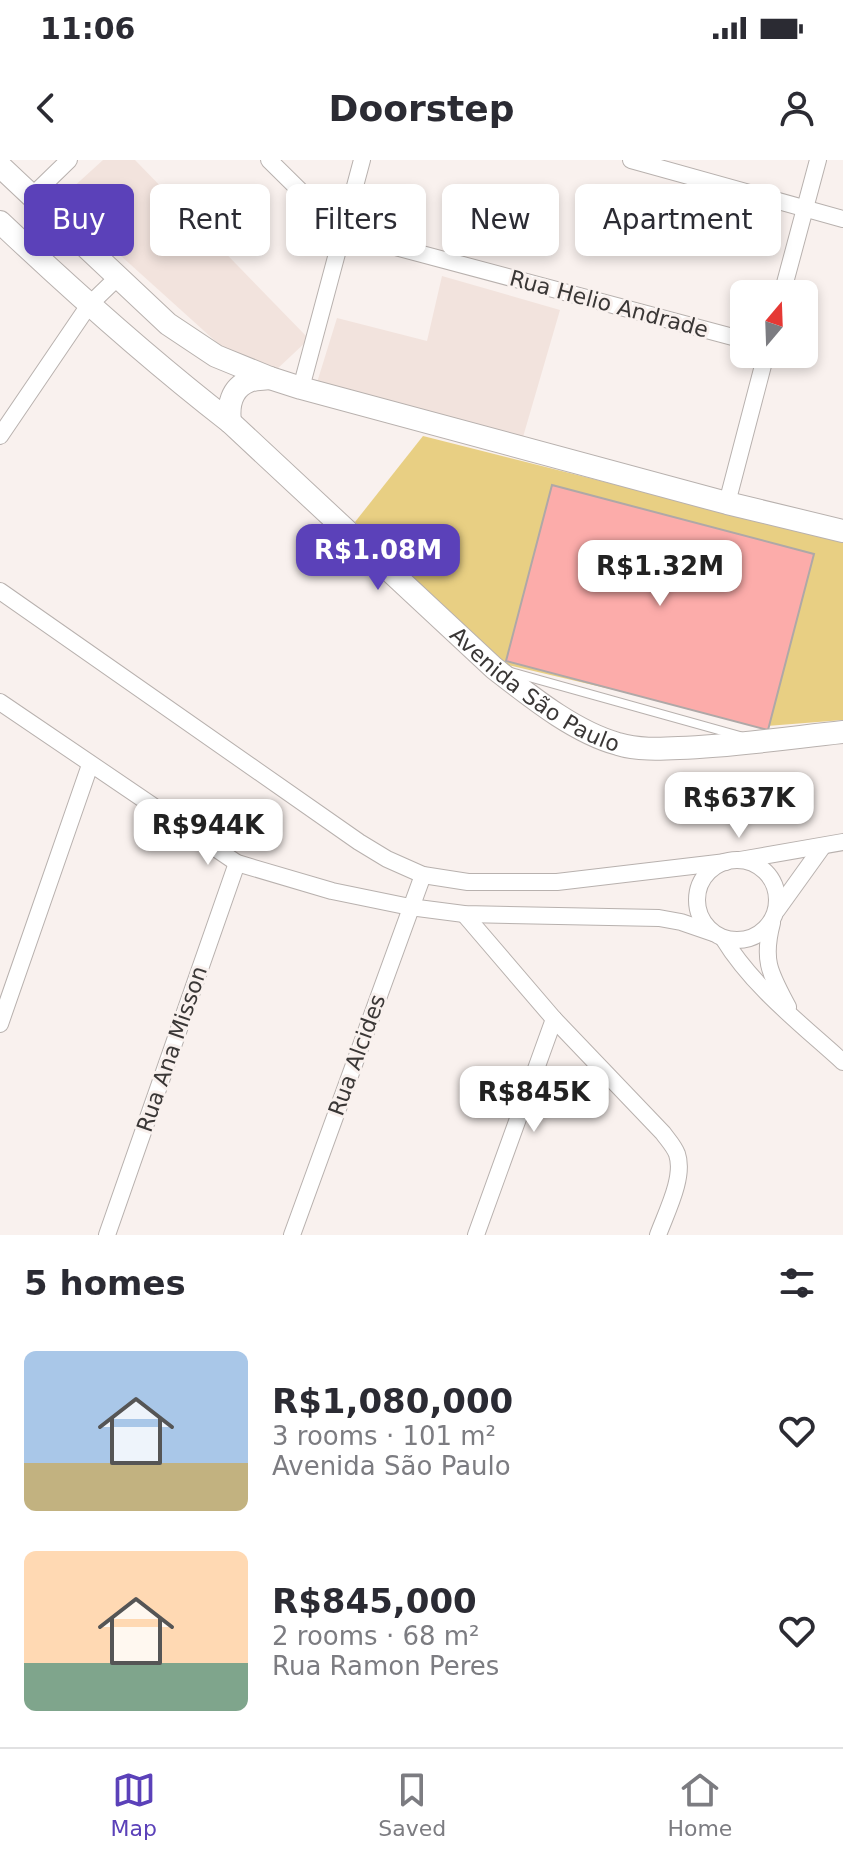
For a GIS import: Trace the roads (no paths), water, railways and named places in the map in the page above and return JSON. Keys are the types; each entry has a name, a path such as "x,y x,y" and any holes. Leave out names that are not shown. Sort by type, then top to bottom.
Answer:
{"main road":[{"path":"0,166 24,188"},
{"name":"Avenida São Paulo","path":"0,222 89,305 230,422 494,668 565,719 597,737 622,745 659,749 763,742 843,732"},
{"path":"94,256 168,324 200,347 270,378 727,503 843,531"},
{"path":"230,422 229,401 235,391 249,381 270,378"}],"street":[{"path":"44,184 69,160"},
{"name":"Rua Helio Andrade","path":"269,160 293,184"},
{"path":"356,184 362,160"},
{"path":"631,160 664,164 843,219"},
{"path":"786,280 818,160"},
{"name":"Rua Helio Andrade","path":"426,255 730,336"},
{"path":"301,388 337,256"},
{"path":"0,436 89,305 117,278"},
{"path":"727,503 762,368"},
{"path":"0,591 359,842 423,875 468,882 557,882 732,861 843,842"},
{"path":"0,702 237,863 332,891 410,907 464,914 659,918 681,922 736,941 759,934 768,926 823,846"},
{"path":"0,1024 90,765"},
{"path":"795,1018 773,979 766,953 776,913 776,890 771,879 751,863 732,861 714,867 699,887 698,912 704,924 718,935 765,993 843,1062"},
{"name":"Rua Ana Misson","path":"107,1235 237,863"},
{"name":"Rua Alcides","path":"292,1235 423,875"},
{"path":"464,914 554,1019 672,1145 678,1157 680,1173 658,1235"},
{"path":"476,1235 554,1019"}],"lane":[{"path":"494,668 763,742"}]}
